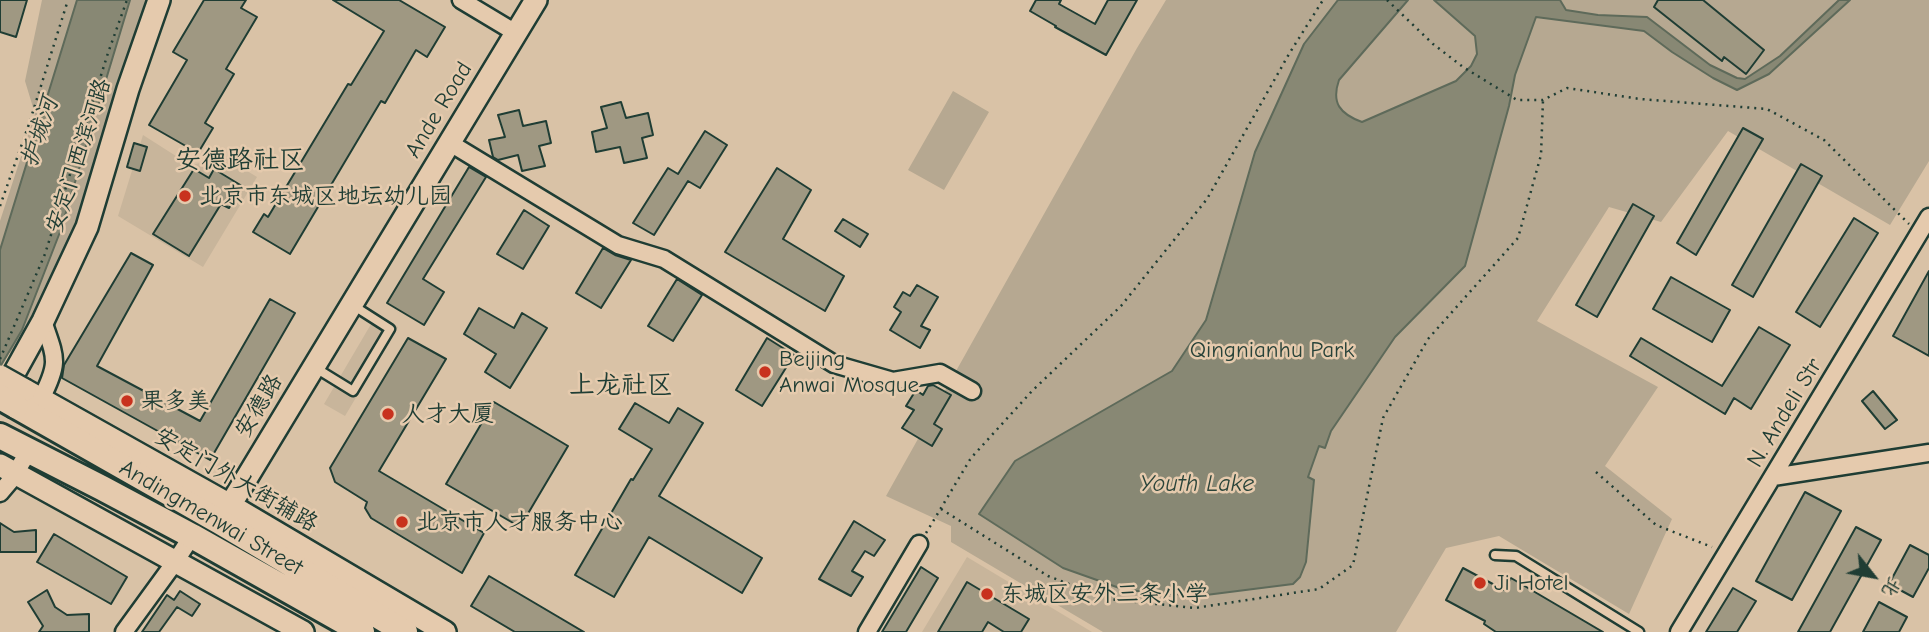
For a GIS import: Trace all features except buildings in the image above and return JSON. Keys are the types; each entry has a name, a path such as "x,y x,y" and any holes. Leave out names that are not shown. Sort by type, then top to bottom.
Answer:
{"main road":[{"name":"Andingmenwai Street","path":"16,398 225,513 405,632"},
{"path":"0,436 192,536 362,632"}],"street":[{"name":"安定门西滨河路","path":"16,398 43,321 87,227 128,89 159,0"},
{"path":"461,0 516,33"},
{"name":"Ande Road","path":"314,367 536,0"},
{"path":"450,143 618,245 664,258 834,364 893,382 940,373 972,391"},
{"name":"N. Andeli Str","path":"1679,632 1929,217"},
{"path":"0,376 16,398 53,374 55,356 43,321"},
{"name":"安德路","path":"225,513 314,367"},
{"path":"0,493 8,469 30,451"},
{"path":"1773,477 1929,453"},
{"path":"8,469 303,632"},
{"name":"安定门外大街辅路","path":"225,513 445,632"},
{"path":"124,632 192,536"},
{"path":"867,632 919,544"}],"lane":[{"path":"314,367 353,391 362,377 390,329 351,305"},
{"path":"1495,555 1516,556 1639,632"}],"path":[{"path":"0,206 68,0"},
{"path":"0,359 45,254 127,0"},
{"path":"919,544 971,458 1032,391 1121,306 1207,199 1289,54 1323,0"},
{"path":"1387,0 1433,44 1463,67 1517,100 1543,100 1567,88 1640,99 1767,108 1824,141 1919,234"},
{"path":"941,509 1048,576 1108,599 1195,608 1319,589 1353,565 1383,418 1427,339 1518,238 1541,155 1543,100"},
{"path":"1596,471 1656,525 1727,552"}],"shaded area":[{"name":"北京市东城区地坛幼儿园","path":"143,135 190,165 226,158 257,177 203,267 118,216"},
{"path":"377,314 398,327 345,416 324,404"},
{"name":"东城区安外三条小学","path":"967,557 1092,632 922,632"}],"green space":[{"path":"42,0 150,0 78,226 15,356 0,347 0,221 35,114 25,81"},
{"name":"Qingnianhu Park","path":"1166,0 1929,0 1929,161 1890,225 1728,131 1661,222 1609,207 1537,321 1658,387 1605,466 1672,519 1629,614 1499,536 1446,548 1396,632 1103,632 951,542 951,526 886,496"},
{"path":"953,91 989,112 944,190 908,170"}],"water":[{"name":"护城河","path":"77,0 130,0 60,232 22,330 0,367 0,250"},
{"name":"Youth Lake","path":"1338,0 1408,0 1339,80 1336,95 1339,107 1362,122 1456,81 1471,66 1477,54 1475,36 1434,0 1560,0 1566,10 1598,15 1647,17 1710,65 1745,79 1780,56 1839,0 1850,0 1769,74 1737,90 1672,52 1644,31 1536,17 1515,75 1465,266 1395,337 1331,431 1325,448 1319,446 1308,477 1314,480 1306,562 1300,577 1293,584 1198,596 1125,590 1063,568 979,514 1015,461 1172,371 1206,320 1255,152 1304,44"}],"place":[{"name":"北京市东城区地坛幼儿园","path":"185,196"},
{"name":"Beijing Anwai Mosque","path":"765,372"},
{"name":"果多美","path":"127,401"},
{"name":"人才大厦","path":"388,414"},
{"name":"北京市人才服务中心","path":"402,522"},
{"name":"Ji Hotel","path":"1480,583"},
{"name":"东城区安外三条小学","path":"987,594"}],"district":[{"name":"安德路社区","path":"240,161"},
{"name":"上龙社区","path":"621,386"}]}
